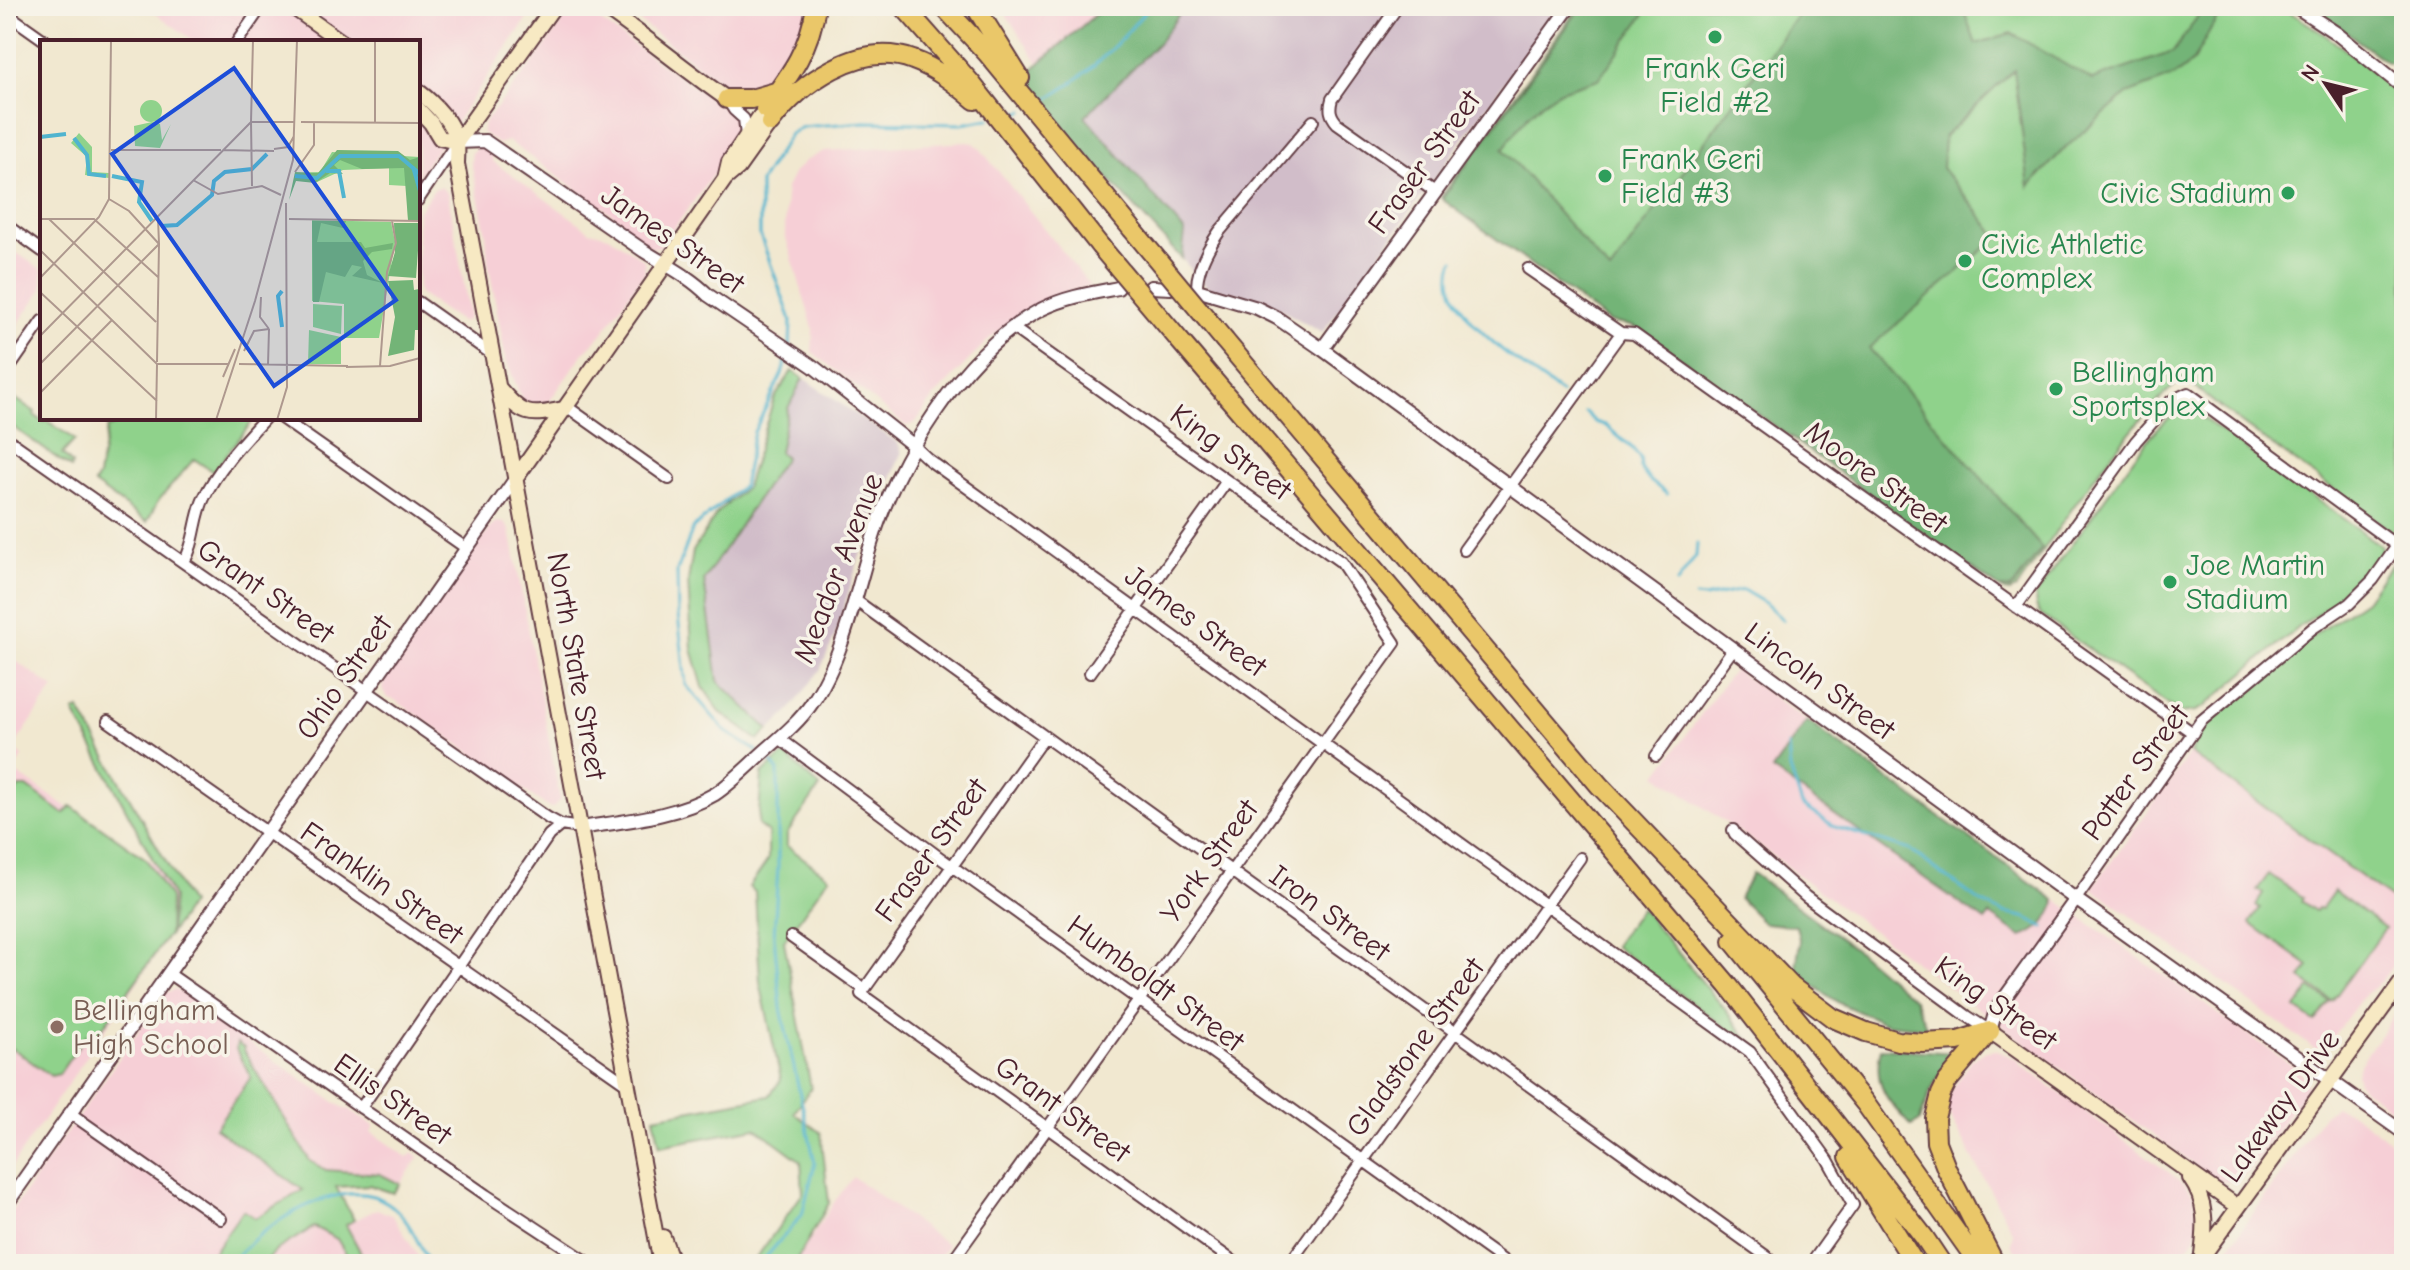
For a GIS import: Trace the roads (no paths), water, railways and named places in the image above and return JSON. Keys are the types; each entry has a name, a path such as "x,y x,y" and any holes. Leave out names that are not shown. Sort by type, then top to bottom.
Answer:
{"highway":[{"path":"765,120 808,44 816,6"},
{"path":"903,6 1180,341 1718,973 1942,1264"},
{"path":"943,6 992,47"},
{"path":"975,6 992,47 1062,145 1225,341 1599,785 1792,987 1833,1018 1898,1041 1958,1041 1990,1031"},
{"path":"765,120 814,80 862,58 893,55 910,59 966,85"},
{"path":"727,99 751,99 779,91"},
{"path":"1656,846 1865,1103 1979,1264"},
{"path":"1990,1031 1947,1082 1935,1118 1936,1142 1947,1170 1995,1264"},
{"path":"1789,1064 1915,1264"}],"main road":[{"path":"291,6 339,40"},
{"path":"420,92 442,113 457,142 554,6"},
{"path":"602,6 727,99"},
{"name":"James Street","path":"420,112 440,138 457,142"},
{"name":"Ohio Street","path":"725,179 729,162 746,136 765,120"},
{"name":"Ohio Street","path":"516,478 725,179 738,168 765,120"},
{"name":"North State Street","path":"457,142 457,164 651,1199"},
{"path":"499,388 520,411 530,414 565,408"},
{"name":"Lakeway Drive","path":"2199,1261 2404,979"},
{"name":"King Street","path":"1990,1031 2238,1207"},
{"path":"2180,1166 2202,1200 2205,1231 2199,1261"},
{"path":"651,1199 661,1264"},
{"path":"651,1199 670,1256 676,1264"}],"street":[{"path":"238,40 262,6"},
{"path":"1398,6 1332,99 1329,108 1337,123 1435,192"},
{"name":"Fraser Street","path":"1322,349 1570,6"},
{"path":"2295,6 2336,33 2404,88"},
{"path":"6,13 44,40"},
{"path":"727,99 744,119 746,136"},
{"path":"1197,290 1197,279 1210,245 1313,121"},
{"name":"James Street","path":"457,142 485,141 644,251 666,262 708,295 814,367 929,460 1750,1052 1828,1160 1853,1205 1811,1264"},
{"path":"420,197 457,142"},
{"path":"6,225 40,250"},
{"name":"Moore Street","path":"1528,269 1621,333 1634,334 2193,733"},
{"path":"1151,287 1171,288"},
{"name":"Meador Avenue","path":"580,828 680,809 714,794 779,738 813,702 836,656 872,540 914,446 959,382 988,349 1013,328 1056,303 1118,288"},
{"name":"Lincoln Street","path":"1197,290 1257,308 1322,349 2076,899 2404,1133"},
{"path":"420,303 493,355"},
{"path":"6,373 40,324"},
{"name":"King Street","path":"1013,328 1341,562 1395,643"},
{"path":"1464,550 1621,333"},
{"path":"2016,607 2136,441 2171,401 2188,393 2400,548"},
{"path":"565,408 669,479"},
{"path":"184,562 191,551 196,517 205,495 242,443 263,420"},
{"path":"284,420 466,548"},
{"name":"Grant Street","path":"6,438 561,825 580,828"},
{"name":"Ohio Street","path":"6,1205 516,478"},
{"path":"1090,673 1227,481"},
{"name":"Potter Street","path":"1990,1031 1996,1010 2201,721 2313,628 2349,604 2400,548"},
{"name":"Iron Street","path":"855,600 1777,1264"},
{"name":"York Street","path":"953,1260 1395,643"},
{"path":"1656,756 1733,649"},
{"name":"Franklin Street","path":"108,721 628,1085"},
{"name":"Fraser Street","path":"863,991 1044,737"},
{"name":"Humboldt Street","path":"779,738 952,866 1508,1264"},
{"path":"361,1108 549,835 561,825"},
{"name":"King Street","path":"1733,830 1806,897 1990,1031"},
{"name":"Gladstone Street","path":"1289,1264 1580,858"},
{"name":"Grant Street","path":"791,937 1047,1128 1237,1264"},
{"name":"Ellis Street","path":"168,973 486,1195 591,1264"},
{"path":"70,1113 221,1219"},
{"path":"953,1260 966,1264"}],"waterway":[{"path":"1038,104 1099,61 1149,6"},
{"path":"1005,116 1024,111"},
{"path":"790,346 791,320 760,235 760,182 790,134 802,127 865,122 962,124 989,119"},
{"path":"1454,260 1451,279 1457,299 1469,318 1506,353 1561,393"},
{"path":"757,751 726,732 686,685 678,615 677,571 693,528 743,486 754,432 782,374 788,354"},
{"path":"1585,412 1632,448 1649,480 1667,494"},
{"path":"1677,583 1696,556 1697,544"},
{"path":"1695,597 1743,590 1765,603 1783,620"},
{"path":"1788,746 1790,769 1802,805 1835,827 1910,850 1979,901 2044,927"},
{"path":"760,1264 802,1215 815,1163 781,1008 774,936 778,771 767,757"},
{"path":"231,1264 261,1234 281,1220 326,1199 348,1194 369,1195 396,1209 408,1223 430,1264"}],"place":[{"name":"Frank Geri Field #2","path":"1715,37"},
{"name":"Frank Geri Field #3","path":"1605,176"},
{"name":"Civic Stadium","path":"2288,193"},
{"name":"Civic Athletic Complex","path":"1965,261"},
{"name":"Bellingham Sportsplex","path":"2056,389"},
{"name":"Joe Martin Stadium","path":"2170,582"},
{"name":"Bellingham High School","path":"57,1027"}]}
